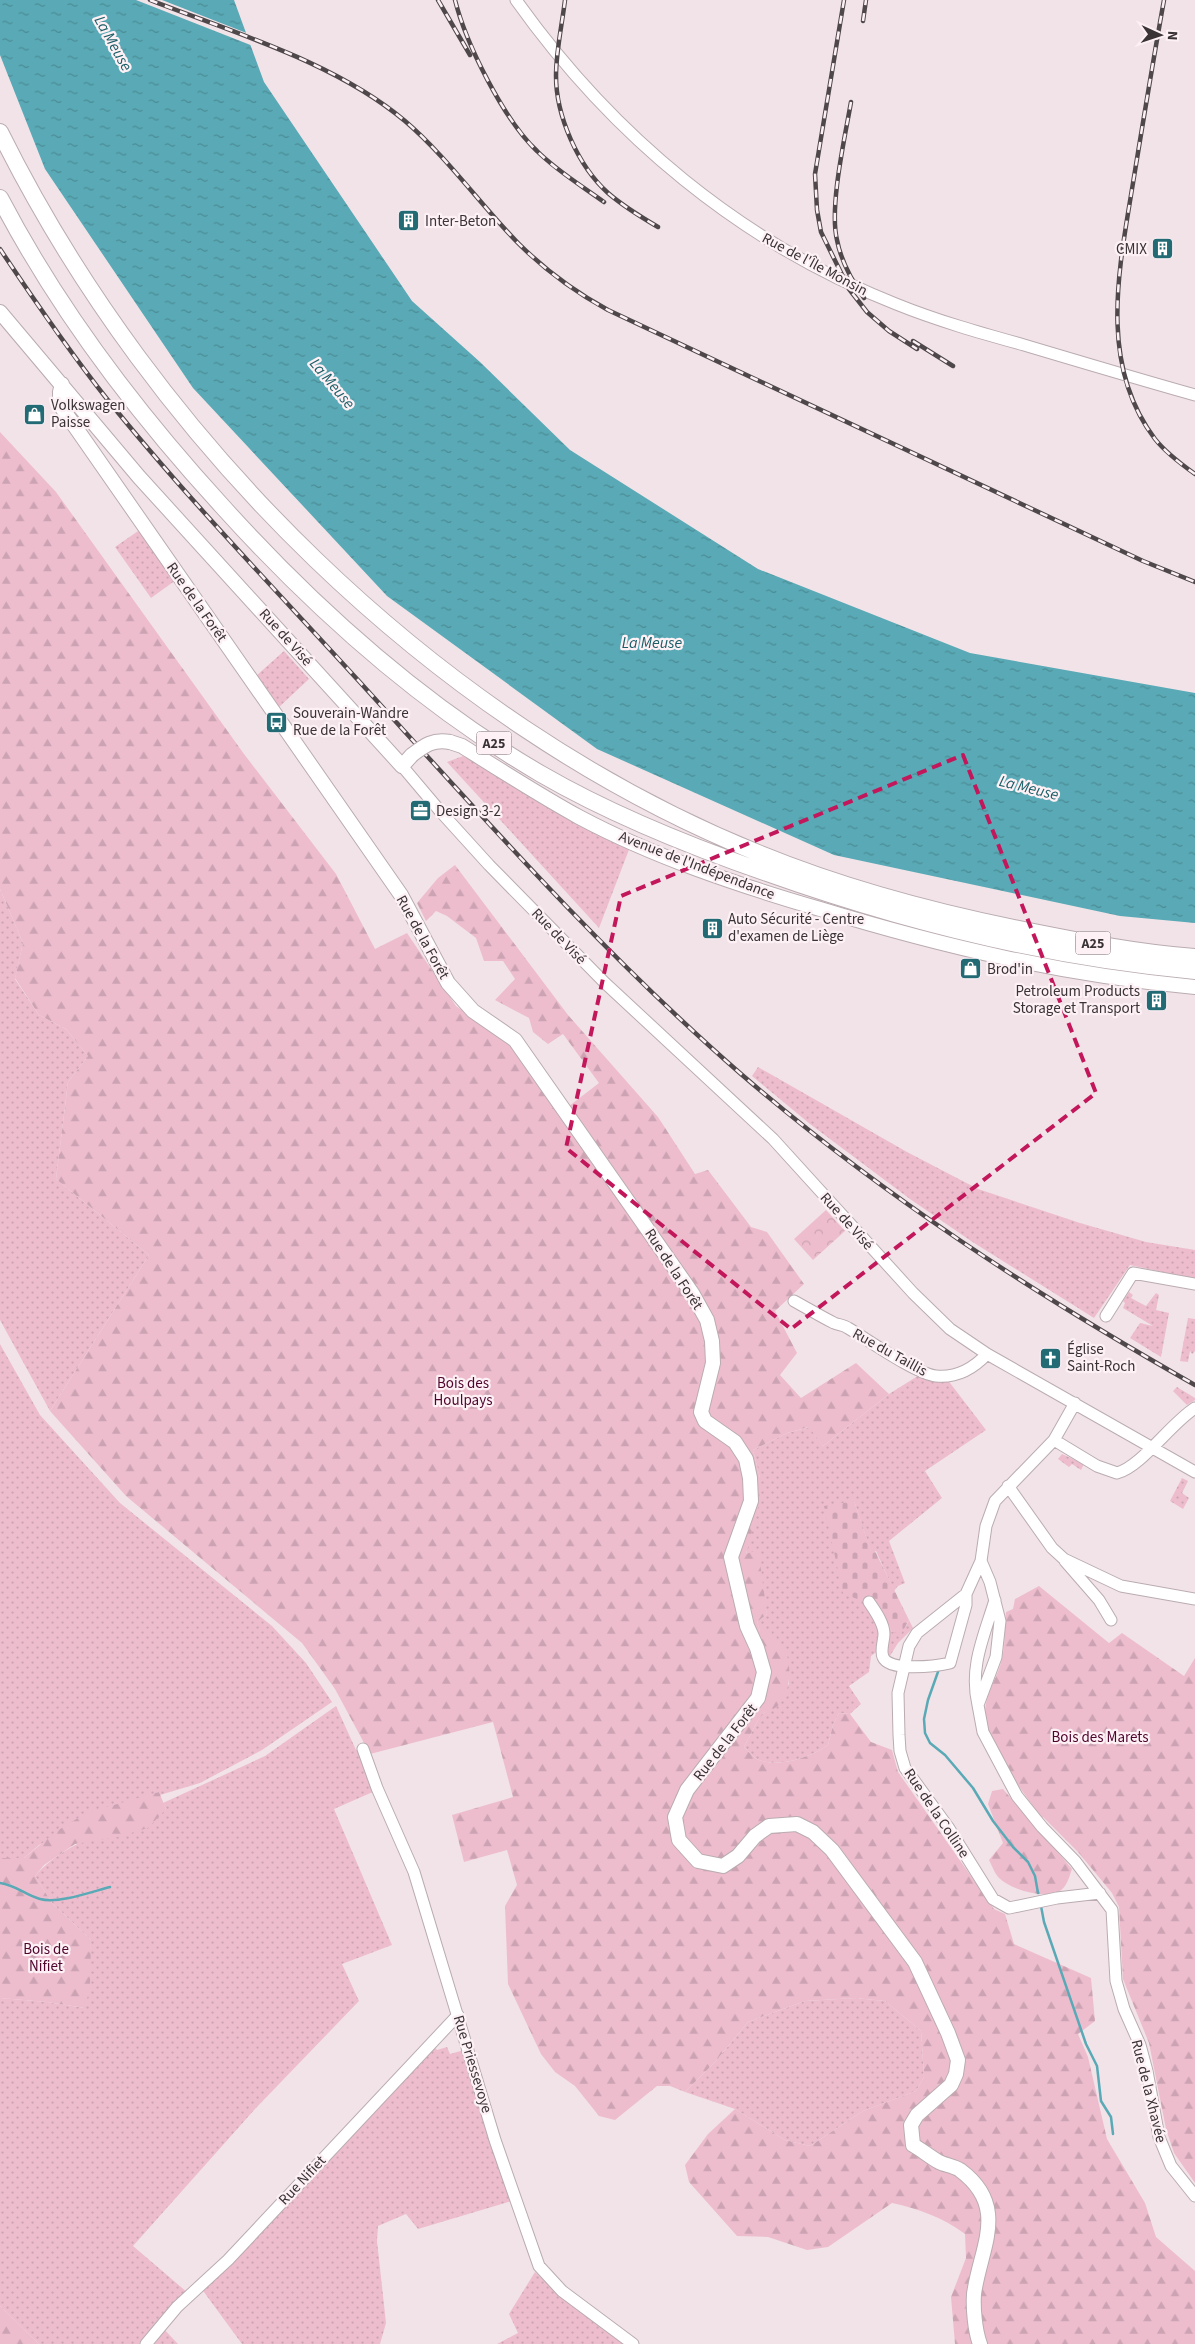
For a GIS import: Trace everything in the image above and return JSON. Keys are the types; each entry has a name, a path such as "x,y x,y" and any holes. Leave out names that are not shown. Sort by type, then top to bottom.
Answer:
{"highway":[{"name":"A25","path":"0,132 62,245 96,298 169,399 279,522 336,581 410,644 481,698 558,749 642,799 756,853 813,874 872,893 973,920 1085,942 1195,957"},
{"name":"A25","path":"0,198 35,261 68,314 142,416 258,545 314,602 391,668 464,723 542,774 631,819 689,845 867,907 989,938 1082,955 1195,971"}],"main road":[{"name":"Rue de Visé","path":"0,312 140,477 402,766"},
{"name":"Rue de la Forêt","path":"62,384 60,405 401,895 448,983 473,1011 515,1040 692,1293 707,1320 712,1341 713,1363 702,1412 705,1421 735,1442 746,1459 750,1478 751,1501 732,1557 747,1626 757,1648 764,1672 763,1686 758,1698 687,1790 675,1817 679,1840 698,1861 723,1866 738,1856 755,1836 769,1826 797,1824 814,1832 832,1850 915,1962 948,2033 958,2060 952,2085 917,2116 911,2125 913,2144 940,2162 959,2169 977,2187 984,2199 990,2223 986,2252 974,2295 980,2344"},
{"name":"Avenue de l'Indépendance","path":"402,766 427,743 436,741 450,742 462,746 580,817 682,862 774,895 887,929 992,956 1129,980 1195,987"}],"street":[{"name":"Rue de l'Île Monsin","path":"516,0 569,70 649,152 729,215 785,250 857,288 919,313 1195,395"},
{"name":"Rue de Visé","path":"402,766 483,858 605,983 773,1139 913,1293 950,1329 986,1354 1195,1472"},
{"path":"1106,1316 1133,1273 1195,1284"},
{"name":"Rue du Taillis","path":"794,1301 836,1324 846,1326 890,1355 933,1376 966,1372 975,1366 986,1354"},
{"name":"Rue de la Colline","path":"1075,1404 1054,1440 1008,1486 990,1511 981,1561 966,1594 917,1633 909,1646 898,1694 900,1752 905,1768 948,1827 994,1899 1009,1908 1100,1893"},
{"path":"1054,1440 1097,1466 1117,1473 1129,1467 1152,1447 1181,1417 1195,1408"},
{"path":"1008,1486 1052,1548 1064,1559 1099,1600 1111,1620"},
{"path":"1064,1559 1121,1586 1195,1599"},
{"path":"978,1705 996,1657 1000,1636 1000,1620 995,1600 981,1561"},
{"path":"869,1602 884,1628 883,1659 889,1664 904,1666 941,1666 950,1663 966,1605 966,1594"},
{"name":"Rue de la Xhavée","path":"995,1600 976,1659 974,1686 983,1732 1017,1796 1042,1827 1065,1849 1112,1910 1116,1981 1143,2054 1159,2137 1171,2166 1195,2196"},
{"name":"Rue Priessevoye","path":"363,1749 414,1872 498,2149 539,2266 562,2291 633,2344"},
{"name":"Rue Nifiet","path":"146,2344 177,2307 228,2260 402,2072 458,2015"}],"highlighted area":[{"path":"963,755 1096,1093 791,1329 566,1148 621,896"}],"green space":[{"name":"Bois des Houlpays","path":"0,432 56,492 244,754 336,874 375,949 407,933 456,1006 512,1044 560,1113 599,1083 563,1034 548,1044 533,1032 529,1018 495,1000 515,979 503,961 484,961 476,938 447,916 436,911 426,921 417,903 438,878 455,865 568,1015 658,1117 695,1174 708,1170 751,1227 767,1232 804,1284 775,1311 797,1353 780,1375 801,1398 856,1363 889,1394 823,1446 809,1427 787,1433 753,1450 760,1478 759,1504 746,1554 755,1551 759,1555 767,1614 757,1622 760,1631 769,1630 782,1645 789,1664 789,1681 784,1698 779,1705 773,1710 765,1712 758,1720 744,1747 759,1760 777,1763 795,1760 813,1754 828,1745 833,1725 839,1713 850,1714 871,1742 892,1750 898,1772 994,1909 1005,1914 1014,1944 1091,1978 1095,2021 1078,2034 1088,2057 1107,2139 1145,2203 1156,2237 1195,2271 1195,2344 955,2344 951,2297 966,2258 965,2234 930,2214 892,2203 828,2247 807,2250 768,2237 737,2236 689,2182 685,2165 708,2134 735,2109 785,2140 810,2146 863,2111 916,2091 924,2077 921,2031 885,2001 855,1998 805,2001 748,2022 715,2062 685,2092 670,2086 657,2086 615,2120 599,2116 575,2086 555,2072 541,2054 508,1984 505,1906 517,1885 507,1850 464,1862 452,1815 513,1797 493,1722 370,1754 335,1689 302,1643 126,1496 50,1411 149,1255 56,1179 68,1082 88,1056 66,1029 39,1015 15,978 23,943 0,889"},
{"path":"141,529 176,580 151,598 115,547"},
{"path":"284,651 309,679 278,708 256,676"},
{"path":"463,756 630,847 599,928 447,762"},
{"path":"0,889 23,943 15,979 39,1015 66,1029 88,1056 68,1082 56,1179 149,1255 50,1411 0,1320"},
{"path":"758,1067 907,1152 978,1189 1080,1223 1146,1242 1195,1250 1195,1279 1130,1265 1094,1318 971,1241 910,1199 810,1124 752,1076"},
{"path":"826,1210 845,1231 813,1260 794,1239"},
{"path":"1129,1292 1133,1295 1131,1298 1146,1306 1156,1293 1159,1295 1156,1310 1169,1313 1161,1357 1130,1338 1140,1323 1153,1326 1123,1308 1125,1303 1123,1301"},
{"path":"1188,1318 1195,1319 1195,1351 1192,1354 1190,1351 1188,1362 1180,1361"},
{"path":"0,1344 40,1415 120,1503 272,1626 306,1663 332,1702 262,1750 200,1783 160,1795 159,1792 39,1845 24,1858 0,1858"},
{"path":"921,1374 947,1379 986,1430 925,1471 942,1498 889,1541 905,1583 898,1586 894,1591 876,1551 871,1552 854,1501 871,1602 882,1611 892,1632 906,1626 909,1620 913,1628 898,1643 890,1656 878,1651 871,1656 869,1672 849,1686 861,1704 850,1714 839,1713 833,1725 828,1745 813,1754 786,1762 777,1763 759,1760 744,1747 758,1720 789,1684 787,1656 760,1631 757,1622 767,1614 761,1587 746,1555 760,1478 753,1450 787,1433 810,1427 823,1446 889,1394"},
{"path":"1177,1387 1195,1398 1195,1400 1187,1405 1173,1391"},
{"path":"1062,1454 1084,1464 1081,1470 1072,1464 1069,1467 1058,1459"},
{"path":"1182,1478 1188,1481 1182,1493 1189,1498 1183,1509 1170,1501"},
{"path":"854,1501 871,1551 875,1551 909,1620 901,1634 892,1632 882,1611 871,1602 866,1603 843,1593 824,1506"},
{"name":"Bois des Marets","path":"1039,1586 1109,1643 1122,1633 1184,1676 1195,1658 1195,2183 1174,2153 1166,2129 1149,2043 1123,1979 1119,1907 1112,1893 1078,1852 1043,1817 1035,1825 1072,1869 1064,1888 1051,1894 1027,1892 1011,1886 999,1878 989,1860 1003,1843 988,1804 992,1791 1003,1789 1032,1823 1039,1814 1015,1780 998,1751 987,1724 985,1707 1002,1659 1006,1612 1013,1609 1015,1599"},
{"path":"336,1706 356,1750 359,1749 375,1791 334,1809 392,1945 342,1964 359,2001 255,2109 133,2246 188,2293 142,2344 39,2344 0,2306 0,1998 47,2002 85,2008 91,1940 52,1903 35,1876 48,1863 79,1843 113,1828 166,1809 163,1803 265,1756"},
{"name":"Bois de Nifiet","path":"159,1792 166,1809 148,1828 117,1837 75,1844 44,1865 35,1876 52,1903 91,1940 90,1986 85,2008 47,2002 0,1998 0,1858 24,1858 57,1831 86,1813"},
{"path":"855,1998 885,2001 921,2031 924,2077 916,2091 863,2111 810,2146 785,2140 735,2109 685,2092 715,2062 748,2022 805,2001"},
{"path":"433,2045 437,2050 447,2047 450,2054 464,2050 512,2201 418,2229 406,2214 378,2226 377,2241 386,2323 380,2344 242,2344 201,2288"},
{"path":"535,2272 571,2305 625,2344 497,2344 518,2333 509,2314"},
{"path":"0,2306 39,2344 0,2344"},
{"path":"162,2327 178,2344 148,2344"}],"water":[{"name":"La Meuse","path":"0,0 234,0 264,82 412,301 480,362 570,450 758,569 970,653 1195,693 1195,923 1120,916 834,855 597,749 387,596 193,388 45,169 0,55"}],"pier":[{"path":"136,0 162,0 249,34 253,46"}],"waterway":[{"path":"939,1669 928,1700 924,1719 925,1733 930,1743 945,1755 973,1788 993,1821 1013,1847 1028,1862 1035,1876 1038,1893"},
{"path":"0,1883 47,1900 75,1897 110,1887"},
{"path":"1041,1906 1044,1922 1086,2044 1097,2066 1101,2101 1111,2117 1113,2134"}],"railway":[{"path":"150,0 249,37 316,65 377,100 405,121 435,150 528,253 561,280 608,310 1143,561 1195,582"},
{"path":"438,0 470,55"},
{"path":"455,0 460,18 477,59 512,121 537,151 561,172 604,202"},
{"path":"565,0 556,76 560,107 571,139 578,155 597,182 626,207 658,227"},
{"path":"844,0 815,174 817,210 821,232 849,289 867,312 889,331 917,349"},
{"path":"863,21 866,0"},
{"path":"1164,0 1123,249 1117,315 1119,348 1126,379 1137,410 1159,444 1195,474"},
{"path":"851,102 836,191 835,226 844,263 864,298"},
{"path":"0,249 93,381 198,506 543,882 591,932 690,1028 794,1118 904,1202 1018,1279 1195,1385"},
{"path":"913,341 953,366"}],"place":[{"name":"Inter-Beton","path":"409,221"},
{"name":"CMIX","path":"1163,249"},
{"name":"Volkswagen Paisse","path":"35,414"},
{"name":"Souverain-Wandre Rue de la Forêt","path":"277,722"},
{"name":"Design 3-2","path":"420,811"},
{"name":"Auto Sécurité - Centre d'examen de Liège","path":"712,928"},
{"name":"Brod'in","path":"971,969"},
{"name":"Petroleum Products Storage et Transport","path":"1156,1000"},
{"name":"Église Saint-Roch","path":"1051,1358"}]}
